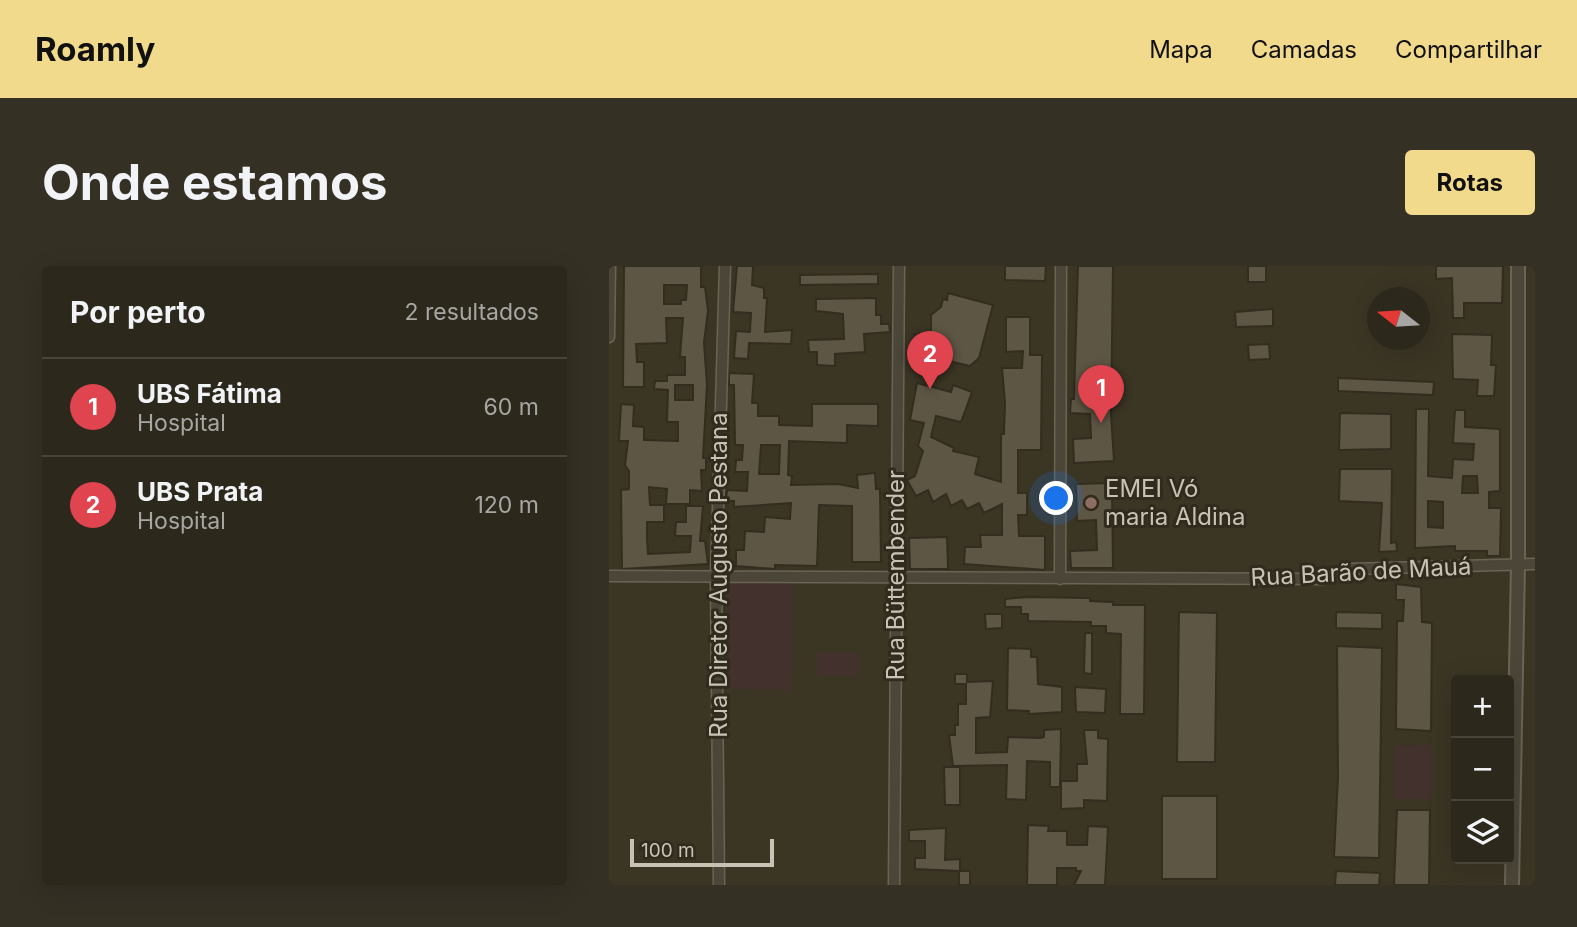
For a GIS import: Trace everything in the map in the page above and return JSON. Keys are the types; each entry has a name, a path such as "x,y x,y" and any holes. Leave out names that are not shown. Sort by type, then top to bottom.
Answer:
{"street":[{"path":"609,337 610,266"},
{"name":"Rua Diretor Augusto Pestana","path":"719,885 716,577 725,266"},
{"name":"Rua Büttembender","path":"894,885 898,266"},
{"path":"1060,579 1061,266"},
{"path":"1512,885 1518,564 1518,266"},
{"name":"Rua Barão de Mauá","path":"609,576 1322,579 1350,569 1535,564"}],"shaded area":[{"path":"729,582 793,583 792,690 728,689"},
{"path":"817,652 858,653 858,676 817,675"},
{"path":"1432,745 1432,799 1394,799 1396,746"}],"building":[{"path":"624,266 701,266 701,287 705,287 708,311 704,342 707,385 703,458 706,458 706,470 701,470 702,491 690,490 690,504 666,504 667,489 649,487 650,505 664,505 664,522 647,522 647,539 648,554 690,552 691,536 675,536 676,522 686,522 686,506 703,506 700,541 705,541 708,564 622,569 621,490 629,489 629,471 625,465 628,441 619,441 621,404 634,405 633,426 644,427 644,440 678,441 678,422 667,422 668,390 654,389 655,381 667,381 667,375 685,375 685,357 680,357 683,318 666,318 667,343 636,344 637,362 644,362 644,387 623,387","holes":["664,285 687,285 686,300 681,300 681,304 664,304","675,385 693,385 693,400 675,400"]},
{"path":"737,266 753,266 752,285 764,288 764,298 767,298 765,332 792,330 791,344 749,343 748,359 734,358 736,331 750,332 751,313 733,312"},
{"path":"1005,266 1046,266 1045,281 1005,280"},
{"path":"1078,266 1113,266 1111,414 1114,461 1074,463 1073,439 1091,438 1090,414 1070,413 1071,399 1074,399"},
{"path":"1248,266 1266,266 1266,282 1248,282"},
{"path":"1436,266 1503,266 1502,303 1464,303 1464,318 1453,318 1452,278 1436,279"},
{"path":"878,274 878,284 800,285 800,275"},
{"path":"948,293 993,305 979,358 970,366 936,358 938,348 931,348 930,340 913,334 931,333 931,315 941,307 943,299 947,300"},
{"path":"876,298 876,315 881,315 881,324 889,324 890,332 864,334 865,352 835,354 835,366 817,365 817,352 809,352 808,340 844,339 843,314 816,311 816,299"},
{"path":"1273,309 1273,326 1236,327 1235,312"},
{"path":"1006,317 1030,317 1030,355 1042,355 1041,450 1018,450 1018,493 1027,493 1027,515 1018,515 1019,536 1045,536 1045,570 964,564 965,547 981,547 980,535 1002,535 1002,504 984,513 979,503 967,509 962,500 951,506 946,494 933,502 928,490 916,496 907,480 915,476 923,451 918,446 924,423 910,420 917,383 951,392 953,385 972,392 961,422 936,416 931,437 954,448 953,451 979,457 975,474 1001,482 1001,434 1004,434 1005,402 1002,368 1022,368 1023,351 1006,352"},
{"path":"1452,334 1492,335 1491,365 1496,365 1494,396 1477,396 1478,380 1453,379"},
{"path":"1269,344 1270,359 1249,360 1248,345"},
{"path":"729,373 754,374 752,403 758,403 758,416 779,416 779,425 812,426 812,404 878,404 878,426 847,425 847,443 789,441 788,475 792,476 791,485 838,484 858,488 857,475 875,473 876,489 880,489 881,562 852,562 852,506 819,505 817,566 775,565 775,569 736,566 736,550 744,550 745,531 764,532 765,517 790,519 791,503 734,507 734,501 726,501 727,490 747,491 748,472 735,472 736,460 742,460 743,445 735,445 734,385 729,385","holes":["761,445 780,445 779,474 759,474"]},
{"path":"1338,378 1434,382 1433,395 1338,391"},
{"path":"1416,409 1429,409 1428,476 1452,478 1453,459 1473,460 1474,444 1453,443 1455,410 1465,410 1465,427 1500,429 1500,491 1489,492 1489,508 1501,508 1500,556 1487,556 1487,551 1455,551 1455,546 1415,548","holes":["1463,476 1477,476 1478,493 1462,493","1428,501 1443,502 1443,528 1428,527"]},
{"path":"1340,413 1391,414 1391,449 1339,450"},
{"path":"1340,469 1392,469 1391,543 1396,542 1397,551 1379,552 1382,503 1339,501"},
{"path":"1112,483 1113,568 1071,568 1070,551 1097,550 1096,520 1077,521 1076,484"},
{"path":"947,537 948,569 910,569 909,538"},
{"path":"1396,584 1421,587 1422,622 1432,623 1431,731 1396,729 1397,621 1403,621 1404,600 1396,600"},
{"path":"1090,598 1090,601 1113,602 1113,605 1145,605 1144,714 1120,714 1121,634 1106,633 1106,626 1091,626 1091,622 1028,621 1028,614 1021,614 1021,607 1005,607 1005,599"},
{"path":"1179,612 1217,613 1215,762 1177,762"},
{"path":"1336,612 1382,613 1382,629 1336,628"},
{"path":"985,614 1002,614 1002,628 986,629"},
{"path":"1085,633 1092,633 1092,674 1084,673"},
{"path":"1337,646 1382,648 1379,858 1334,857 1338,777"},
{"path":"1008,648 1031,649 1031,657 1037,657 1038,684 1062,687 1062,712 1029,714 1029,711 1007,710"},
{"path":"955,674 967,674 967,682 993,681 990,717 976,718 976,753 1007,752 1008,737 1040,738 1044,737 1044,730 1061,729 1060,787 1050,787 1050,762 1027,761 1026,800 1006,799 1007,765 953,766 949,735 955,735 955,725 958,725 958,704 966,704 966,684 955,684"},
{"path":"1075,687 1106,689 1105,713 1076,712"},
{"path":"1084,730 1098,730 1098,738 1108,739 1107,801 1084,800 1084,808 1061,809 1061,781 1077,781 1077,764 1087,764"},
{"path":"944,767 960,767 960,805 945,805"},
{"path":"1162,796 1217,796 1217,879 1162,879"},
{"path":"1397,810 1430,810 1429,885 1394,885"},
{"path":"1028,825 1049,826 1048,831 1067,831 1067,845 1087,845 1088,826 1108,827 1105,885 1074,885 1081,871 1076,871 1076,868 1057,868 1057,885 1027,885"},
{"path":"946,828 945,860 960,859 960,871 915,869 915,858 925,858 925,841 909,841 909,830"},
{"path":"959,871 970,871 970,885 959,885"},
{"path":"1336,871 1380,873 1379,885 1335,885"}],"place":[{"name":"UBS Prata","path":"930,389"},
{"name":"UBS Fátima","path":"1101,423"},
{"name":"EMEI Vó maria Aldina","path":"1091,503"}]}
